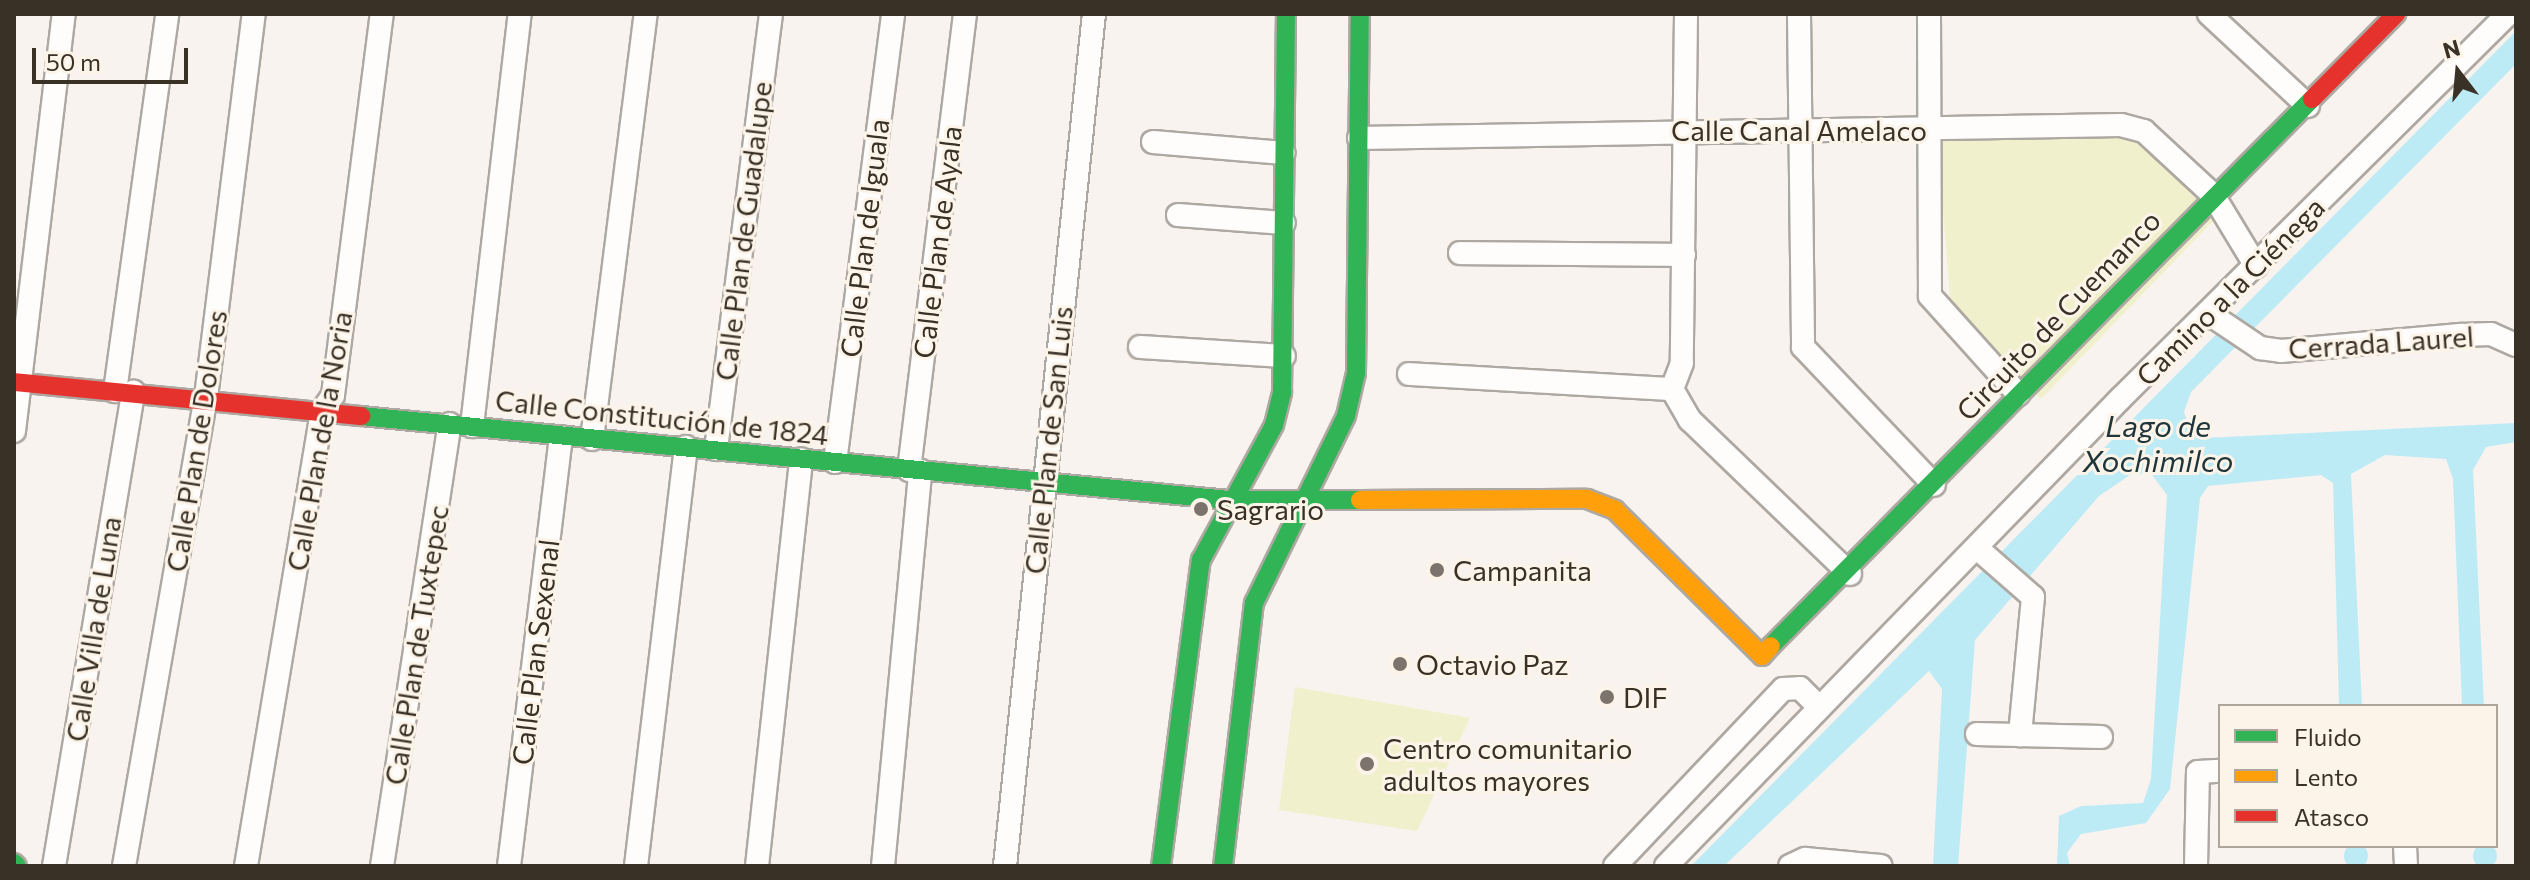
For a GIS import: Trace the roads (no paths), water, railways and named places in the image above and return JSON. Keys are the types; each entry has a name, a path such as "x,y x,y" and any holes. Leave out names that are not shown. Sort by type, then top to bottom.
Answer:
{"street":[{"path":"14,431 64,14"},
{"name":"Calle Villa de Luna","path":"54,866 124,391 167,14"},
{"name":"Calle Plan de Dolores","path":"124,866 206,397 254,14"},
{"name":"Calle Plan de la Noria","path":"246,866 322,411 333,395 382,14"},
{"name":"Calle Plan de Tuxtepec","path":"382,866 461,425 520,14"},
{"path":"592,439 646,14"},
{"name":"Calle Plan de Guadalupe","path":"716,449 771,14"},
{"name":"Calle Plan de Iguala","path":"835,462 893,14"},
{"name":"Calle Plan de Ayala","path":"883,866 914,470 965,14"},
{"name":"Calle Plan de San Luis","path":"1005,866 1094,14"},
{"path":"1161,866 1189,622 1201,560 1228,500 1274,425 1284,356 1286,14"},
{"path":"1223,866 1254,603 1305,505 1346,416 1356,373 1360,14"},
{"path":"1672,389 1682,363 1686,14"},
{"path":"1799,14 1803,347 1934,485"},
{"path":"1929,14 1930,296 2018,394"},
{"path":"2209,14 2308,106"},
{"name":"Circuito de Cuemanco","path":"1762,656 1850,574 2018,394 2213,195 2308,106 2396,14"},
{"name":"Camino a la Ciénega","path":"1666,866 1819,707 2217,317 2256,266 2508,14"},
{"name":"Calle Canal Amelaco","path":"1359,138 1799,128 2121,125 2144,131 2213,195 2256,266"},
{"path":"1153,142 1284,153"},
{"path":"1178,215 1284,223"},
{"path":"1460,253 1684,255"},
{"name":"Cerrada Laurel","path":"2217,317 2260,348 2491,334 2516,345"},
{"path":"1140,347 1284,356"},
{"path":"1409,374 1672,389"},
{"name":"Calle Constitución de 1824","path":"19,382 206,397 561,437 716,449 1228,500 1305,505 1601,502 1762,656"},
{"path":"1672,389 1690,420 1850,574"},
{"name":"Calle Plan Sexenal","path":"509,866 561,437"},
{"path":"636,866 686,447"},
{"path":"757,866 801,459"},
{"path":"1981,551 2025,585 2033,597 2020,735"},
{"path":"1615,866 1783,689 1800,688 1819,707"},
{"path":"1977,734 2101,737"},
{"path":"2196,866 2209,772"},
{"path":"1790,866 1805,859 1881,866"}],"water":[{"name":"Lago de Xochimilco","path":"2516,31 2516,64 2191,392 2184,412 2191,433 2204,438 2516,423 2516,442 2486,447 2473,470 2484,704 2462,704 2453,479 2446,459 2385,455 2351,474 2362,704 2339,704 2333,483 2321,475 2208,486 2200,498 2170,789 2146,823 2081,834 2067,853 2070,866 2057,866 2059,816 2081,806 2143,803 2151,779 2167,495 2152,475 2130,475 2099,496 1975,640 1958,866 1933,866 1942,689 1929,671 1724,866 1691,866"},
{"path":"2346,848 2366,848 2365,865 2356,868 2347,865 2344,856"},
{"path":"2477,848 2493,848 2496,861 2490,867 2480,867 2474,861"}],"place":[{"name":"Sagrario","path":"1201,509"},
{"name":"Campanita","path":"1437,570"},
{"name":"Octavio Paz","path":"1400,664"},
{"name":"DIF","path":"1607,697"},
{"name":"Centro comunitario adultos mayores","path":"1367,764"}]}
